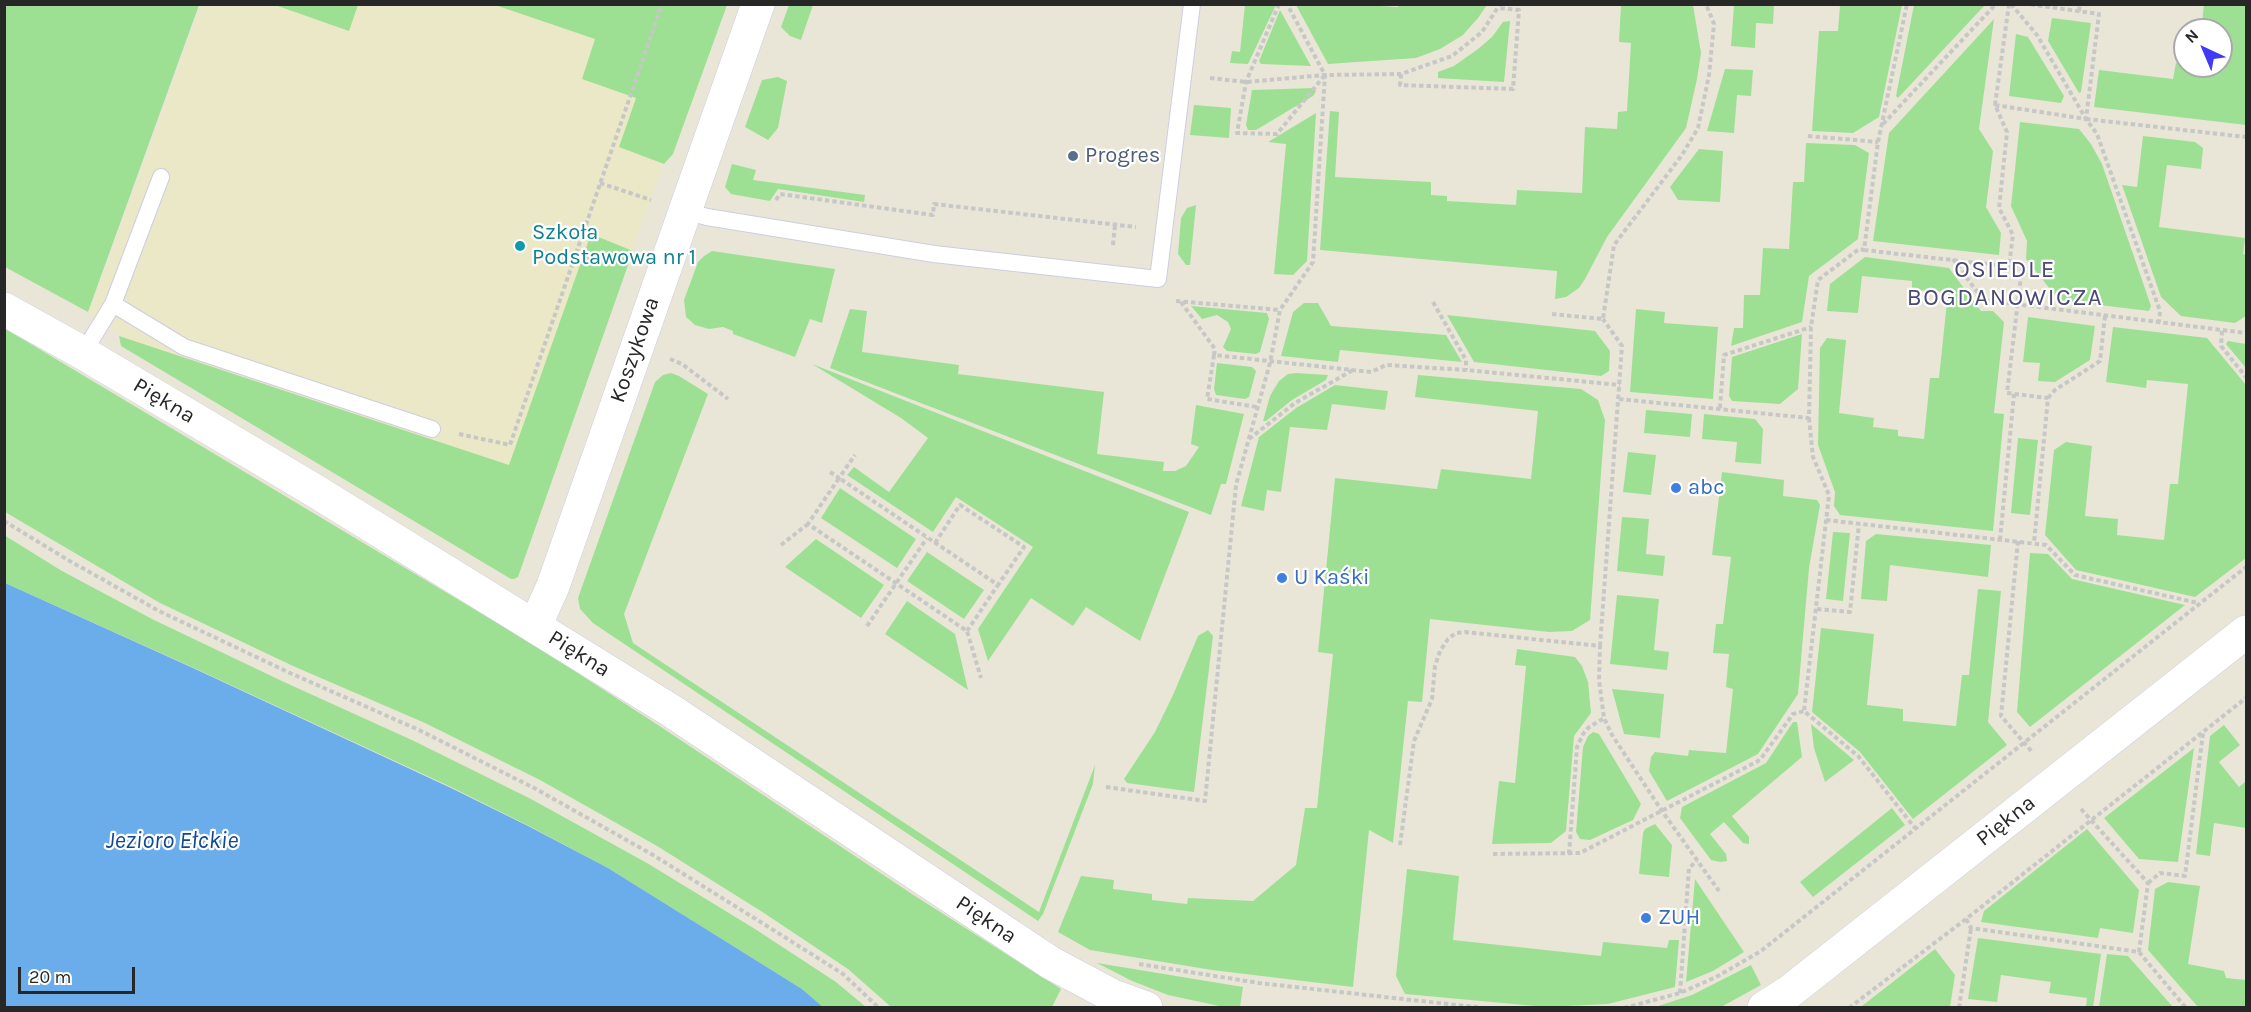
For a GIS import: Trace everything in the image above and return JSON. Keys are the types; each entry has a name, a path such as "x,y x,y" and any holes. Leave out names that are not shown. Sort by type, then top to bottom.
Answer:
{"street":[{"name":"Koszykowa","path":"535,626 553,586 673,207 758,4"},
{"name":"Piękna","path":"4,309 302,483 680,716 1051,963 1113,996 1146,1008"},
{"name":"Piękna","path":"1764,1008 1789,992 2247,632"}],"lane":[{"path":"673,207 708,217 934,254 1158,279 1192,4"},
{"path":"82,353 113,304 161,177"},
{"path":"113,304 184,347 432,429"}],"path":[{"path":"432,429 510,445 662,4"},
{"path":"1279,4 1246,82 1237,132 1277,134 1325,75"},
{"path":"1106,787 1205,801 1236,485 1270,363 1280,310 1313,262 1325,75 1287,4"},
{"path":"1706,4 1714,24 1709,75 1698,128 1687,148 1614,245 1603,319 1623,346 1599,680 1604,718 1612,735 1719,891"},
{"path":"1864,250 1878,142 1907,4"},
{"path":"1882,126 1996,4"},
{"path":"2009,266 2013,235 1999,208 2007,132 1995,105 2010,4"},
{"path":"2010,4 2037,34 2085,118 2097,134 2160,310 2159,322"},
{"path":"2028,4 2099,14 2085,118"},
{"path":"2079,11 2080,4"},
{"path":"1184,75 1246,82 1325,75 1401,74 1452,56 1482,32 1499,6 1519,10 1513,89 1400,85 1401,74"},
{"path":"1995,105 2247,137"},
{"path":"1808,136 1878,142"},
{"path":"600,183 673,207"},
{"path":"771,208 780,194 933,215 934,204 1164,230"},
{"path":"1804,711 1829,495 1813,457 1809,418 1811,327 1818,280 1859,249 2022,268 2007,393 2048,398"},
{"path":"1952,259 1983,300 2247,333"},
{"path":"1180,301 1215,349 1207,399 1257,407"},
{"path":"1433,302 1466,360 1466,370"},
{"path":"1552,314 1603,319"},
{"path":"2034,543 2048,398 2055,390 2100,361 2105,316"},
{"path":"1720,408 1724,355 1811,327"},
{"path":"2222,331 2221,346 2247,376"},
{"path":"1214,356 1371,372 1386,365 1466,370 1620,385"},
{"path":"666,358 682,364 728,399"},
{"path":"1249,440 1295,403 1353,370"},
{"path":"2000,540 2014,394"},
{"path":"1619,399 1809,418"},
{"path":"781,545 808,525 855,455"},
{"path":"830,472 998,585"},
{"path":"935,543 960,505 1024,547 967,631"},
{"path":"1826,520 2046,544 2075,575 2199,603"},
{"path":"4,521 159,611 290,673 419,730 536,789 652,855 805,950 843,975 879,1008"},
{"path":"1817,609 1850,612 1859,524"},
{"path":"808,525 967,631 981,678"},
{"path":"867,626 927,538"},
{"path":"2018,541 2001,716 2148,883"},
{"path":"1624,1008 1680,993 1716,977 1761,951 2247,567"},
{"path":"1401,845 1414,741 1432,699 1435,666 1440,651 1448,639 1456,633 1465,632 1600,646"},
{"path":"1848,1008 2247,698"},
{"path":"1493,854 1580,854 1760,760 1793,714 1804,711"},
{"path":"1804,711 1858,756 1915,828"},
{"path":"1569,854 1577,747 1588,728 1604,718"},
{"path":"2139,952 2148,883 2160,873 2185,876 2203,732"},
{"path":"1680,993 1689,868 1697,861"},
{"path":"1959,1008 1971,928 1966,918"},
{"path":"1971,928 2139,952 2186,1008"},
{"path":"1134,963 1259,983 1484,1008"}],"shaded area":[{"path":"201,5 719,5 522,563 501,563 89,315"}],"green space":[{"path":"1399,4 1487,5 1463,35 1440,49 1416,58 1328,64 1296,5 1398,7"},
{"path":"4,5 199,5 88,312 5,267"},
{"path":"275,5 358,5 349,31"},
{"path":"495,5 727,5 673,154 664,164 619,147 636,98 582,79 595,39"},
{"path":"789,5 813,5 801,40 790,36 781,27"},
{"path":"1245,5 1276,5 1248,64 1230,63 1232,51 1240,52"},
{"path":"1621,5 1693,5 1701,53 1686,128 1607,237 1579,288 1566,297 1555,299 1557,271 1320,250 1330,111 1339,112 1335,177 1431,182 1431,195 1447,196 1447,201 1516,205 1517,190 1582,193 1585,127 1617,129 1618,112 1627,111 1631,43 1619,42"},
{"path":"1734,5 1774,5 1773,24 1756,23 1755,48 1731,46"},
{"path":"1840,5 1902,5 1879,117 1853,133 1812,131 1819,31 1838,31"},
{"path":"1914,5 1985,5 1898,98 1896,96"},
{"path":"2204,5 2246,5 2246,125 2094,107 2099,70 2173,79 2233,78 2233,18 2202,18"},
{"path":"1280,10 1311,66 1261,64 1259,61"},
{"path":"2052,18 2091,23 2081,92 2079,93 2048,41"},
{"path":"1994,19 1979,129 1993,151 1986,207 2001,233 1999,255 1873,241 1889,133"},
{"path":"1510,21 1504,82 1438,78 1438,72 1454,66 1478,49 1492,37 1503,22"},
{"path":"2016,34 2028,37 2064,96 2061,103 2009,96"},
{"path":"1725,69 1753,70 1751,96 1737,95 1734,133 1707,131"},
{"path":"778,77 787,81 778,128 768,140 745,127 762,80"},
{"path":"1314,88 1316,91 1313,96 1256,130 1248,130 1246,125 1252,90"},
{"path":"1194,105 1231,108 1229,138 1190,135"},
{"path":"1316,113 1307,261 1293,275 1274,274 1286,144 1268,142"},
{"path":"2020,122 2079,129 2091,144 2102,164 2151,306 2149,311 2059,300 2026,259 2027,241 2011,206"},
{"path":"2143,136 2195,142 2203,148 2201,169 2167,165 2159,227 2245,238 2243,254 2246,255 2246,316 2235,323 2181,316 2161,297 2122,185 2137,187"},
{"path":"1806,143 1855,145 1869,153 1858,239 1809,276 1802,322 1731,346 1734,328 1743,328 1744,295 1760,295 1763,248 1789,249 1793,182 1804,182"},
{"path":"1699,149 1723,151 1720,202 1678,200 1670,187"},
{"path":"732,164 756,170 753,180 865,195 864,202 778,189 770,201 731,194 725,187"},
{"path":"1196,205 1190,265 1186,265 1178,254 1181,218 1187,208"},
{"path":"591,234 633,251 518,577 514,579 121,346 119,336 509,465"},
{"path":"712,251 835,269 822,323 810,319 795,357 733,334 733,331 723,327 709,329 695,325 686,317 684,300 698,262"},
{"path":"1865,257 1949,268 1981,311 1993,311 2004,322 1994,413 2004,414 1993,531 1840,515 1834,506 1835,492 1818,445 1820,348 1827,338 1846,340 1839,413 1874,418 1873,427 1898,430 1898,436 1924,439 1930,378 1939,378 1948,292 1912,290 1912,281 1862,276 1858,313 1827,311 1830,284"},
{"path":"1304,303 1318,303 1331,326 1446,335 1462,362 1340,350 1338,362 1281,356 1293,312"},
{"path":"1191,306 1267,313 1269,319 1260,352 1256,354 1227,351 1223,347 1231,329 1228,322 1217,315 1202,319"},
{"path":"850,309 867,311 862,352 959,365 958,374 1104,392 1097,454 1164,462 1163,471 1175,471 1186,466 1199,447 1191,444 1196,405 1244,414 1226,484 1221,484 1211,515 830,368"},
{"path":"1636,309 1665,312 1664,323 1718,327 1713,399 1630,392"},
{"path":"1447,315 1595,331 1610,351 1609,371 1601,376 1474,362"},
{"path":"2028,317 2095,326 2090,360 2055,382 2038,381 2040,363 2023,362"},
{"path":"2113,327 2207,338 2246,385 2246,558 2195,597 2076,570 2045,535 2054,450 2066,442 2092,446 2085,516 2118,519 2117,535 2164,540 2170,484 2178,484 2188,384 2147,380 2146,388 2106,382"},
{"path":"4,328 539,648 658,725 912,894 1061,989 1052,1007 891,1007 848,969 764,913 657,846 540,780 425,723 293,666 160,603 5,512"},
{"path":"1802,334 1798,389 1780,404 1732,401 1729,396 1732,357"},
{"path":"2228,341 2246,344 2246,368 2226,344"},
{"path":"1217,363 1252,367 1256,371 1249,397 1245,399 1216,395 1214,389"},
{"path":"812,364 1189,512 1140,641 1086,607 1073,626 1031,598 988,661 978,629 1033,547 956,497 933,532 847,475 854,467 889,492 928,438 901,418"},
{"path":"671,373 708,394 624,614 633,643 1039,912 1095,765 1093,784 1043,914 1038,921 593,623 580,609 578,598 655,382 663,375"},
{"path":"1288,374 1328,375 1326,380 1263,421 1270,396 1279,381"},
{"path":"1418,375 1581,389 1598,400 1605,420 1590,620 1572,631 1549,632 1430,619 1422,702 1408,701 1393,843 1369,830 1353,987 1212,970 1090,950 1058,932 1081,876 1114,880 1113,889 1152,894 1152,900 1187,904 1188,898 1253,901 1296,865 1305,808 1317,808 1333,654 1318,652 1335,478 1437,489 1441,469 1531,479 1538,411 1415,397"},
{"path":"1335,385 1388,391 1385,410 1332,404 1327,430 1290,427 1281,492 1267,490 1264,511 1241,506 1259,437 1296,408"},
{"path":"1646,410 1692,414 1690,437 1644,433"},
{"path":"1704,414 1755,419 1763,429 1761,464 1735,462 1737,442 1702,439"},
{"path":"2018,438 2038,440 2030,515 2011,513"},
{"path":"1628,452 1656,455 1651,495 1623,492"},
{"path":"1722,472 1784,480 1783,496 1817,500 1820,505 1809,568 1798,694 1758,754 1667,801 1649,771 1651,757 1655,752 1688,756 1689,750 1726,753 1733,689 1726,687 1729,654 1713,653 1716,624 1723,624 1731,557 1712,555"},
{"path":"840,488 916,539 897,568 821,518"},
{"path":"1622,517 1649,519 1646,554 1665,556 1663,576 1617,571"},
{"path":"1833,532 1850,533 1843,601 1826,599"},
{"path":"1876,534 1991,545 1988,577 1890,565 1887,601 1861,599 1866,541"},
{"path":"4,535 62,571 154,620 414,741 531,799 647,863 755,929 836,982 866,1007 823,1007 802,989 608,868 529,826 451,787 5,583"},
{"path":"816,539 884,585 861,618 785,567"},
{"path":"927,552 984,590 964,619 907,581"},
{"path":"2030,553 2048,554 2072,579 2185,605 2030,727 2017,712"},
{"path":"1978,589 2001,591 1988,722 2007,745 1913,819 1860,752 1812,712 1821,628 1874,634 1867,705 1903,709 1903,721 1956,726 1962,675 1969,675"},
{"path":"1617,595 1659,599 1654,650 1669,652 1667,670 1610,664"},
{"path":"907,601 955,634 968,690 885,634"},
{"path":"1208,630 1213,636 1194,792 1127,783 1124,779 1155,732 1198,636"},
{"path":"1517,649 1575,657 1582,666 1588,682 1591,713 1574,736 1566,831 1551,843 1492,844 1499,781 1515,783 1526,666 1515,665"},
{"path":"1612,689 1664,694 1660,738 1624,734"},
{"path":"1793,722 1797,722 1802,757 1732,816 1749,837 1749,844 1743,843 1724,822 1710,834 1726,854 1727,861 1711,860 1680,818 1682,807 1766,763"},
{"path":"1811,724 1854,760 1825,782 1814,748"},
{"path":"2224,725 2240,745 2219,762 2239,787 2246,781 2246,828 2214,823 2210,856 2196,854 2210,736"},
{"path":"1593,732 1599,734 1641,804 1633,820 1590,840 1580,839 1576,832 1583,747 1588,736"},
{"path":"2194,748 2178,862 2139,859 2104,818"},
{"path":"1892,808 1905,825 1813,897 1800,882"},
{"path":"1655,824 1672,845 1669,877 1639,874 1643,833 1645,829"},
{"path":"2087,829 2139,890 2133,933 2100,928 2098,938 1981,922 1984,911"},
{"path":"1407,869 1459,876 1453,940 1601,956 1603,942 1667,948 1669,940 1679,940 1675,987 1608,1004 1546,1007 1405,994 1396,976"},
{"path":"1695,879 1744,952 1713,971 1686,982"},
{"path":"2168,882 2200,886 2188,964 2224,971 2226,978 2246,980 2246,1007 2198,1007 2148,950 2155,889"},
{"path":"1978,938 2101,954 2093,1007 2086,1007 2087,998 2049,993 2051,982 2001,975 1997,1002 1968,999"},
{"path":"1935,949 1955,975 1950,1007 1862,1006"},
{"path":"2107,954 2128,956 2173,1007 2099,1007"},
{"path":"1097,963 1243,987 1240,1007 1224,1007 1168,995 1132,981"},
{"path":"1751,965 1761,985 1721,1007 1655,1007 1692,995"}],"water":[{"name":"Jezioro Ełckie","path":"5,583 193,668 528,826 608,868 802,989 823,1007 5,1007"}],"place":[{"name":"Progres","path":"1073,156"},
{"name":"Szkoła Podstawowa nr 1","path":"520,246"},
{"name":"abc","path":"1676,488"},
{"name":"U Kaśki","path":"1282,578"},
{"name":"ZUH","path":"1646,918"}],"district":[{"name":"OSIEDLE BOGDANOWICZA","path":"2005,284"}]}
